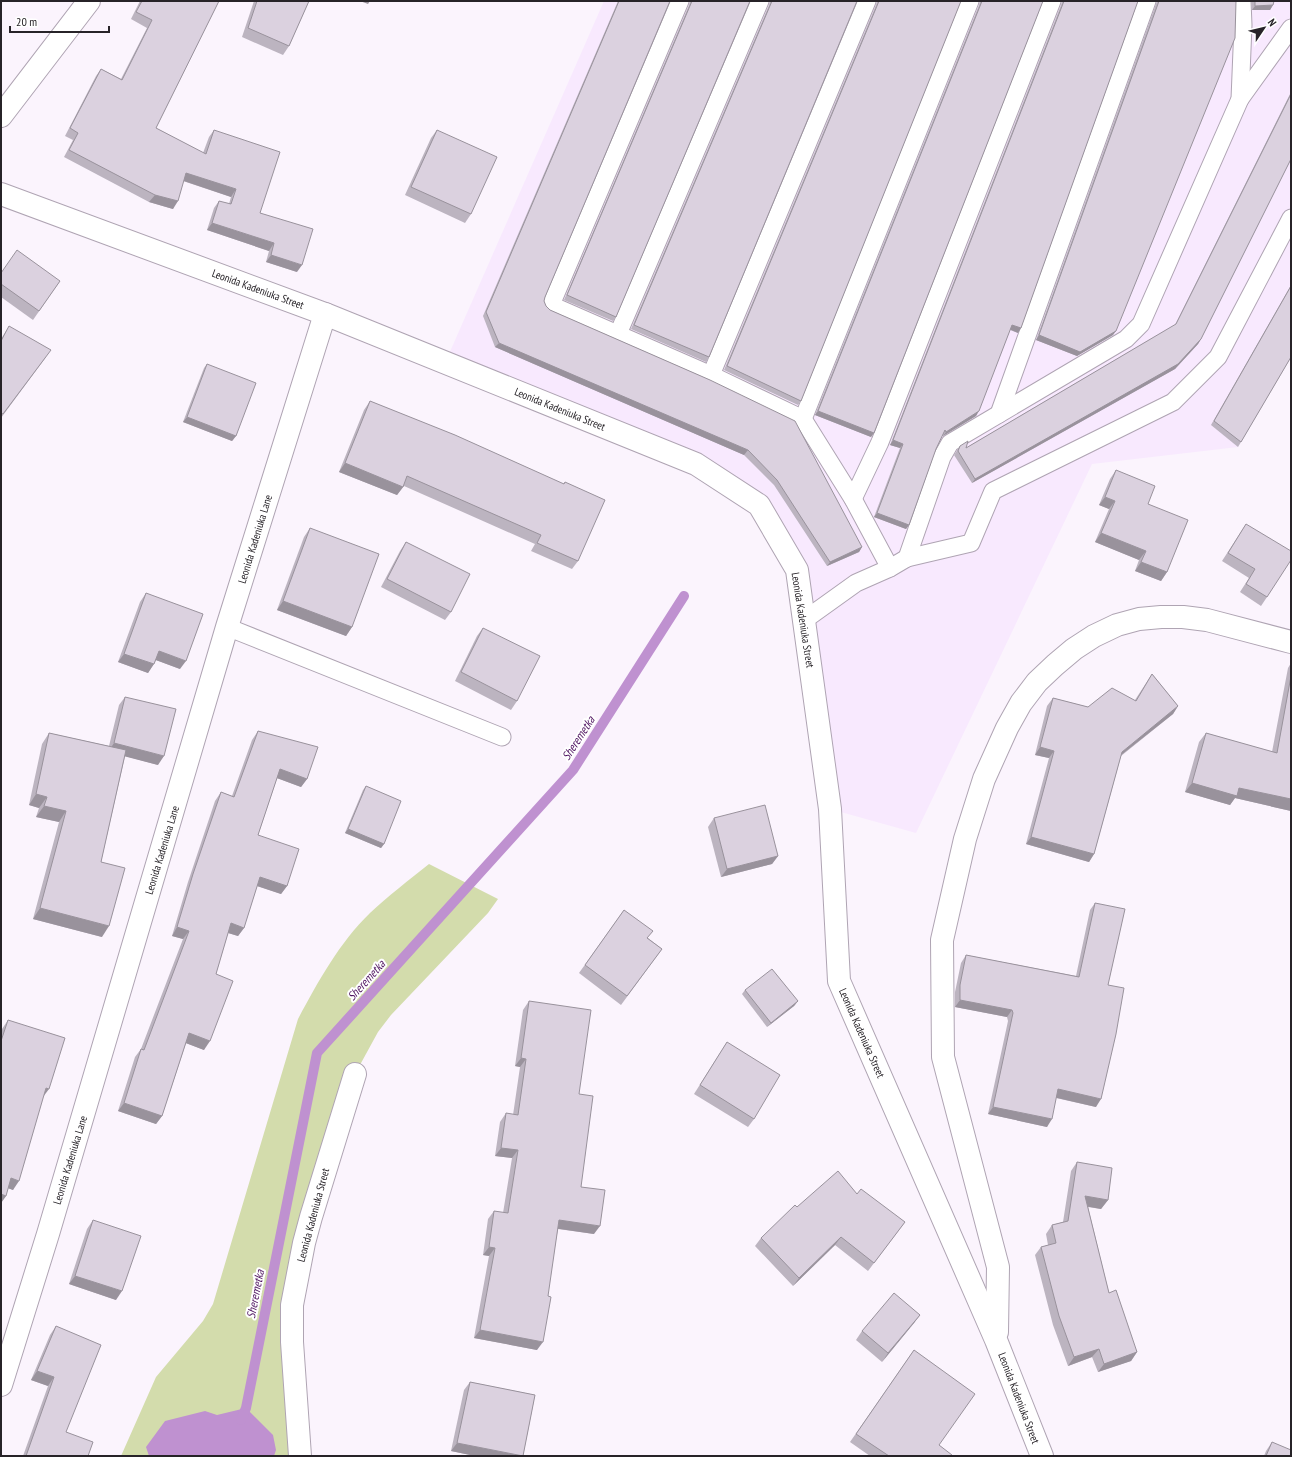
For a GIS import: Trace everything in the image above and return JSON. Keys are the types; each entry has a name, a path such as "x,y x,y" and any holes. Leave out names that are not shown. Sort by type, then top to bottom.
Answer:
{"street":[{"path":"1,116 89,1"},
{"name":"Leonida Kadeniuka Street","path":"1,194 325,314 696,464 759,505 796,570 830,809 839,981 996,1340 1042,1456"},
{"name":"Leonida Kadeniuka Lane","path":"1,1385 51,1226 228,627 325,314"},
{"name":"Leonida Kadeniuka Street","path":"996,1340 998,1267 943,1057 942,940 965,839 984,779 1007,728 1021,703 1037,682 1055,664 1074,649 1094,636 1117,625 1153,617 1183,617 1207,620 1291,642"},
{"name":"Leonida Kadeniuka Street","path":"300,1456 292,1342 292,1305 304,1243 311,1217 356,1074"}],"lane":[{"path":"680,1 550,304 711,375 803,419 853,499 890,568"},
{"path":"618,334 760,1"},
{"path":"711,375 867,1"},
{"path":"803,419 970,1"},
{"path":"853,499 880,442 1052,1"},
{"path":"999,414 1147,1"},
{"path":"1240,99 1243,25 1242,1"},
{"path":"907,558 942,457 950,443 1126,339 1141,324 1240,99 1291,28"},
{"path":"804,621 856,583 890,568 907,558 971,542 993,491 1173,402 1218,357 1291,218"},
{"path":"228,627 502,737"}],"shaded area":[{"path":"604,1 1291,1 1291,356 1238,447 1092,464 916,833 830,809 797,570 759,505 696,464 445,363"},
{"path":"246,1408 273,1435 276,1450 274,1456 149,1456 146,1447 165,1421 205,1411 217,1415"}],"green space":[{"path":"429,864 498,899 488,913 391,1015 378,1032 355,1074 304,1243 300,1456 121,1456 156,1377 203,1321 213,1304 298,1019 330,963 348,937 384,900"}],"building":[{"path":"142,1 219,1 156,128 206,154 214,130 280,152 260,213 313,229 302,265 271,255 274,243 212,223 219,201 231,204 236,189 186,173 178,201 155,195 69,150 78,133 70,128 101,69 122,80 152,20 136,12"},
{"path":"257,1 309,1 289,46 248,28"},
{"path":"619,1 670,1 544,301 550,310 710,380 795,421 862,547 830,562 777,480 748,450 499,343 486,312"},
{"path":"692,1 750,1 616,317 567,295"},
{"path":"772,1 857,1 709,357 634,325"},
{"path":"879,1 961,1 801,401 727,366"},
{"path":"982,1 1043,1 874,433 818,411"},
{"path":"1064,1 1138,1 1021,328 1012,325 979,411 946,432 945,430 936,449 909,525 877,513 903,444 893,440"},
{"path":"1159,1 1236,1 1235,38 1116,331 1080,352 1039,335"},
{"path":"1255,1 1274,1 1273,5 1255,6"},
{"path":"1291,94 1291,159 1201,339 1178,364 975,479 958,451 960,446 968,441 966,448 1176,324"},
{"path":"437,130 497,157 471,214 411,187"},
{"path":"17,250 60,281 39,311 1,284 1,273"},
{"path":"1291,286 1291,357 1241,442 1214,421"},
{"path":"9,326 51,350 3,414 1,413 1,341"},
{"path":"207,364 256,383 236,436 187,417"},
{"path":"370,401 455,435 564,484 565,482 605,500 578,561 537,543 541,535 407,476 403,487 345,463"},
{"path":"1116,470 1155,486 1148,504 1188,520 1167,572 1141,562 1146,551 1101,533 1115,501 1105,497"},
{"path":"1246,524 1291,551 1291,560 1267,597 1246,584 1255,569 1228,553"},
{"path":"310,528 379,554 352,627 283,601"},
{"path":"406,542 470,574 451,612 387,579"},
{"path":"146,593 203,614 186,661 159,651 154,664 124,654"},
{"path":"483,628 540,656 517,701 461,672"},
{"path":"1152,674 1178,706 1122,752 1094,854 1031,837 1054,751 1040,747 1053,698 1088,707 1112,688 1136,701"},
{"path":"1291,676 1291,799 1239,788 1237,796 1192,783 1206,733 1277,753"},
{"path":"125,697 176,709 164,756 114,743"},
{"path":"258,731 318,747 307,779 280,769 258,835 299,849 287,886 260,877 244,928 231,923 216,974 233,981 210,1041 189,1033 162,1116 124,1103 141,1049 144,1050 189,931 177,927 193,874 221,792 234,797"},
{"path":"49,733 126,750 101,862 125,868 109,926 40,908 66,811 44,806 47,797 36,794"},
{"path":"366,786 401,801 384,844 348,829"},
{"path":"765,805 778,856 727,869 714,818"},
{"path":"1095,903 1125,909 1108,985 1124,988 1116,1034 1101,1099 1058,1089 1052,1119 993,1107 1013,1013 1012,1010 960,1000 960,985 966,955 1079,977"},
{"path":"624,910 653,931 647,938 662,949 627,996 585,965"},
{"path":"772,969 798,1001 771,1023 745,990"},
{"path":"529,1001 591,1010 579,1094 593,1096 581,1187 605,1190 600,1226 559,1220 548,1296 551,1297 543,1342 480,1330 495,1248 489,1247 494,1211 508,1213 518,1150 501,1148 506,1113 518,1115 526,1059 521,1058"},
{"path":"8,1020 65,1038 49,1089 46,1088 19,1181 11,1178 6,1196 1,1194 1,1041"},
{"path":"727,1042 780,1075 754,1119 700,1085"},
{"path":"1077,1162 1112,1168 1108,1200 1085,1196 1109,1293 1116,1290 1137,1352 1104,1364 1099,1349 1074,1357 1059,1316 1041,1247 1056,1243 1052,1225 1068,1221"},
{"path":"838,1171 857,1194 861,1189 905,1222 874,1263 841,1237 799,1278 761,1238 795,1205 797,1207"},
{"path":"93,1220 141,1236 122,1291 75,1276"},
{"path":"894,1293 920,1315 888,1353 862,1331"},
{"path":"56,1326 101,1345 66,1432 93,1442 88,1456 26,1456 54,1377 37,1371"},
{"path":"914,1350 975,1394 939,1445 952,1455 951,1456 889,1456 856,1434"},
{"path":"470,1382 535,1395 523,1456 457,1443"},
{"path":"1272,1442 1291,1450 1291,1456 1266,1456"}],"waterway":[{"name":"Sheremetka","path":"241,1420 246,1408 317,1053 573,770 684,596"}]}
